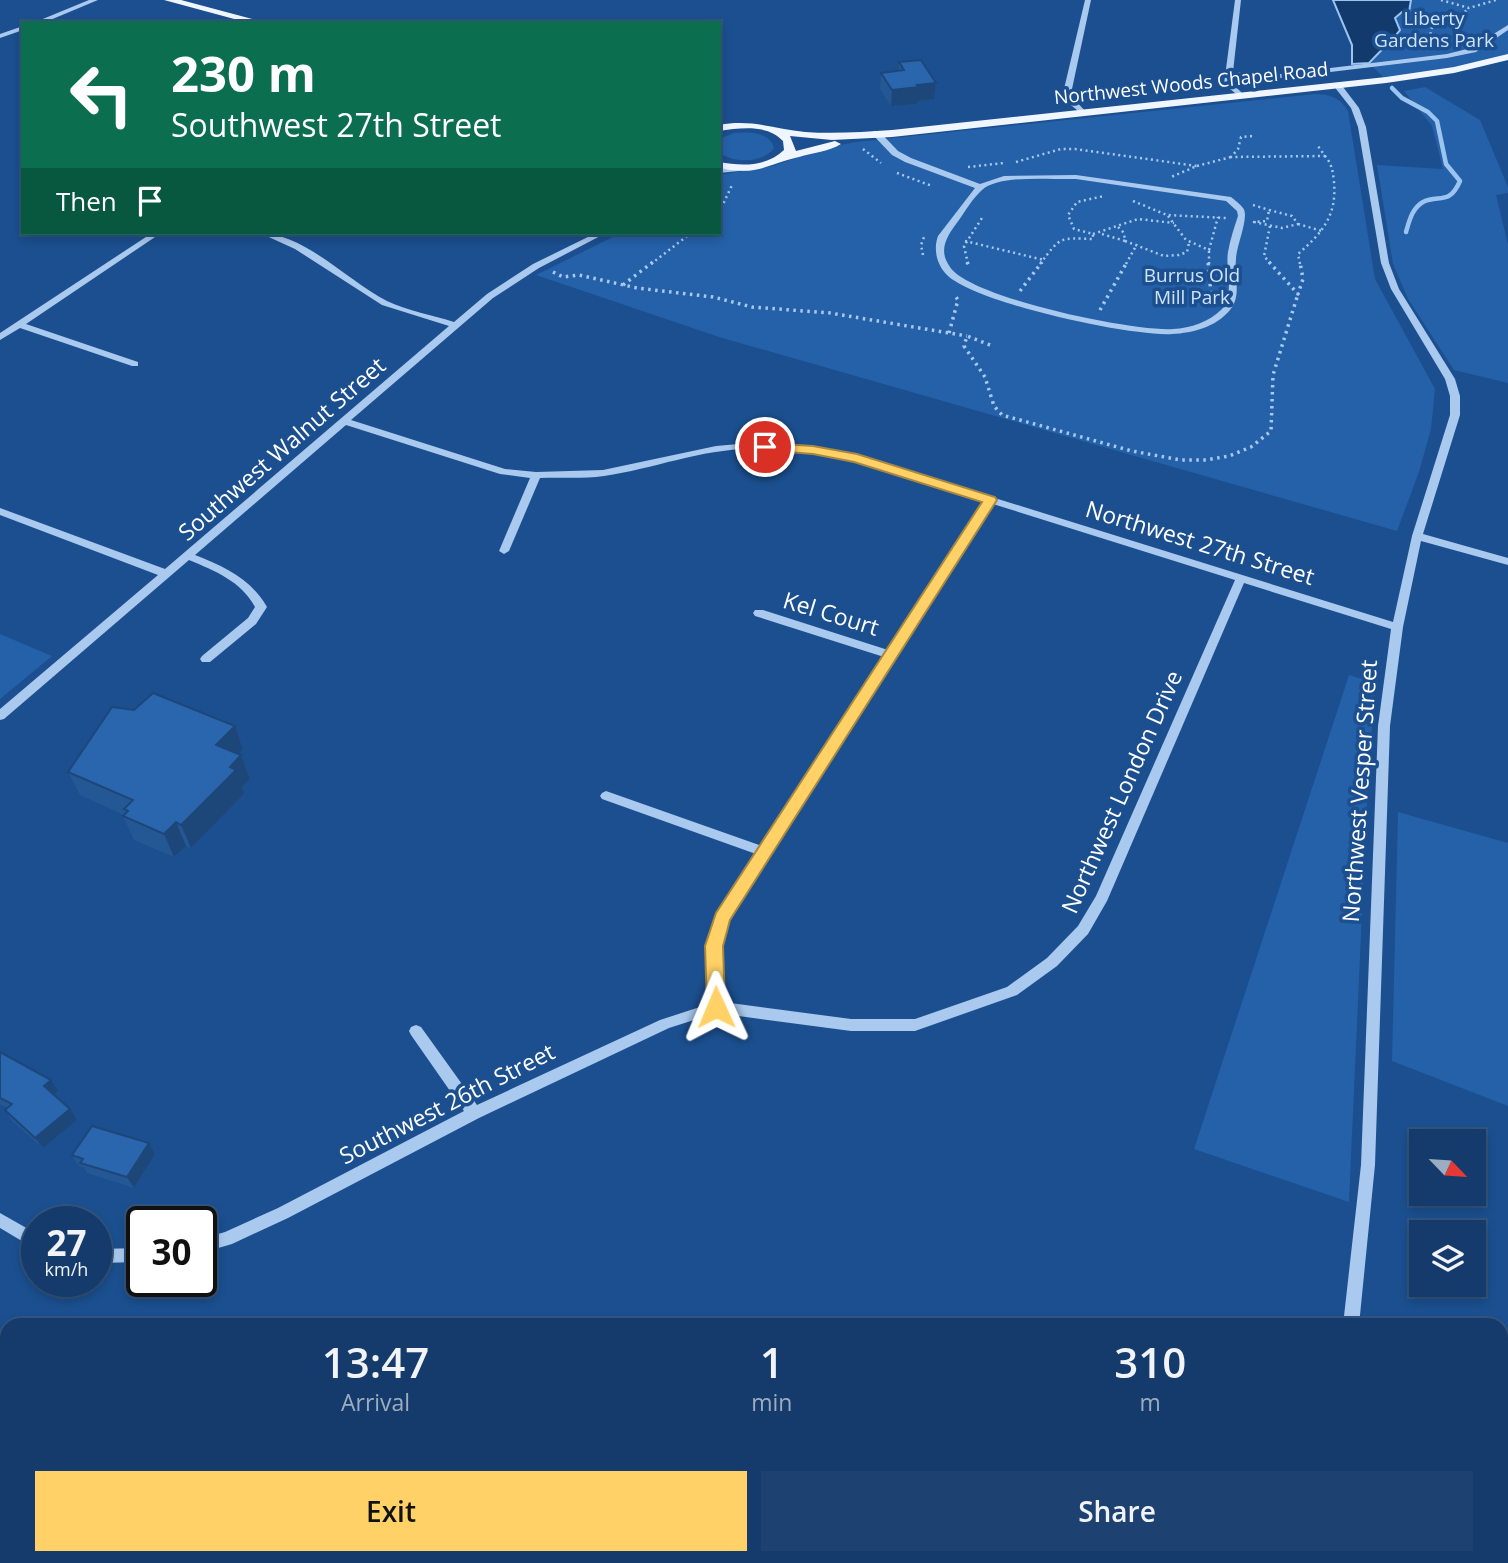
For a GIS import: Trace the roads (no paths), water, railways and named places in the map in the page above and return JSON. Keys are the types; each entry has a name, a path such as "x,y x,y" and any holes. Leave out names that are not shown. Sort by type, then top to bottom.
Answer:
{"main road":[{"path":"169,0 254,21"},
{"name":"Northwest Woods Chapel Road","path":"721,126 750,125 813,137 876,133 1424,75 1508,57"},
{"path":"776,131 790,143 784,157"},
{"name":"Northwest Woods Chapel Road","path":"746,168 761,167 784,157 876,133"},
{"path":"721,165 746,168"}],"street":[{"path":"45,19 78,0"},
{"path":"40,21 95,0"},
{"path":"1082,112 1070,100 1068,89 1088,0"},
{"path":"1238,0 1228,84 1241,96"},
{"path":"1229,74 1272,76 1447,56 1473,50 1508,27"},
{"path":"0,36 21,29"},
{"name":"Northwest Vesper Street","path":"1337,85 1354,108 1362,127 1385,263 1395,289 1450,379 1455,396 1455,415 1417,536 1397,627 1384,726 1368,1165 1352,1318"},
{"path":"876,133 895,153 908,160 980,187 1004,178 1076,177 1214,195 1228,200 1241,210 1242,216 1231,261 1234,298 1227,309 1206,324 1185,331 1148,332 1112,326 1007,300 963,284 946,269 939,246 941,238 980,187"},
{"path":"721,172 746,168"},
{"path":"0,337 155,235"},
{"path":"269,235 298,247 384,303 455,325"},
{"name":"Southwest Walnut Street","path":"0,716 455,325 511,281 599,235"},
{"path":"19,324 135,364"},
{"name":"Northwest 27th Street","path":"344,421 504,472 536,475 603,473 716,449 750,446 813,450 857,458 1397,627"},
{"path":"504,551 536,475"},
{"path":"716,1007 714,946 722,918 990,500"},
{"path":"0,511 167,574"},
{"path":"1417,536 1508,562"},
{"path":"189,556 241,581 255,594 261,607 252,621 206,659"},
{"name":"Northwest London Drive","path":"716,1007 851,1025 915,1024 1012,991 1052,962 1083,930 1102,897 1241,578"},
{"name":"Kel Court","path":"759,613 891,655"},
{"path":"606,796 765,852"},
{"name":"Southwest 26th Street","path":"217,1242 283,1213 474,1113 665,1024 716,1007"},
{"path":"416,1031 474,1113"},
{"path":"0,1220 21,1233"}],"waterway":[{"path":"1392,88 1402,98 1428,112 1437,121 1446,164 1460,181 1448,197 1429,200 1419,205 1406,232"}],"park label":[{"name":"Liberty Gardens Park","path":"1434,29"},
{"name":"Burrus Old Mill Park","path":"1192,286"}]}
